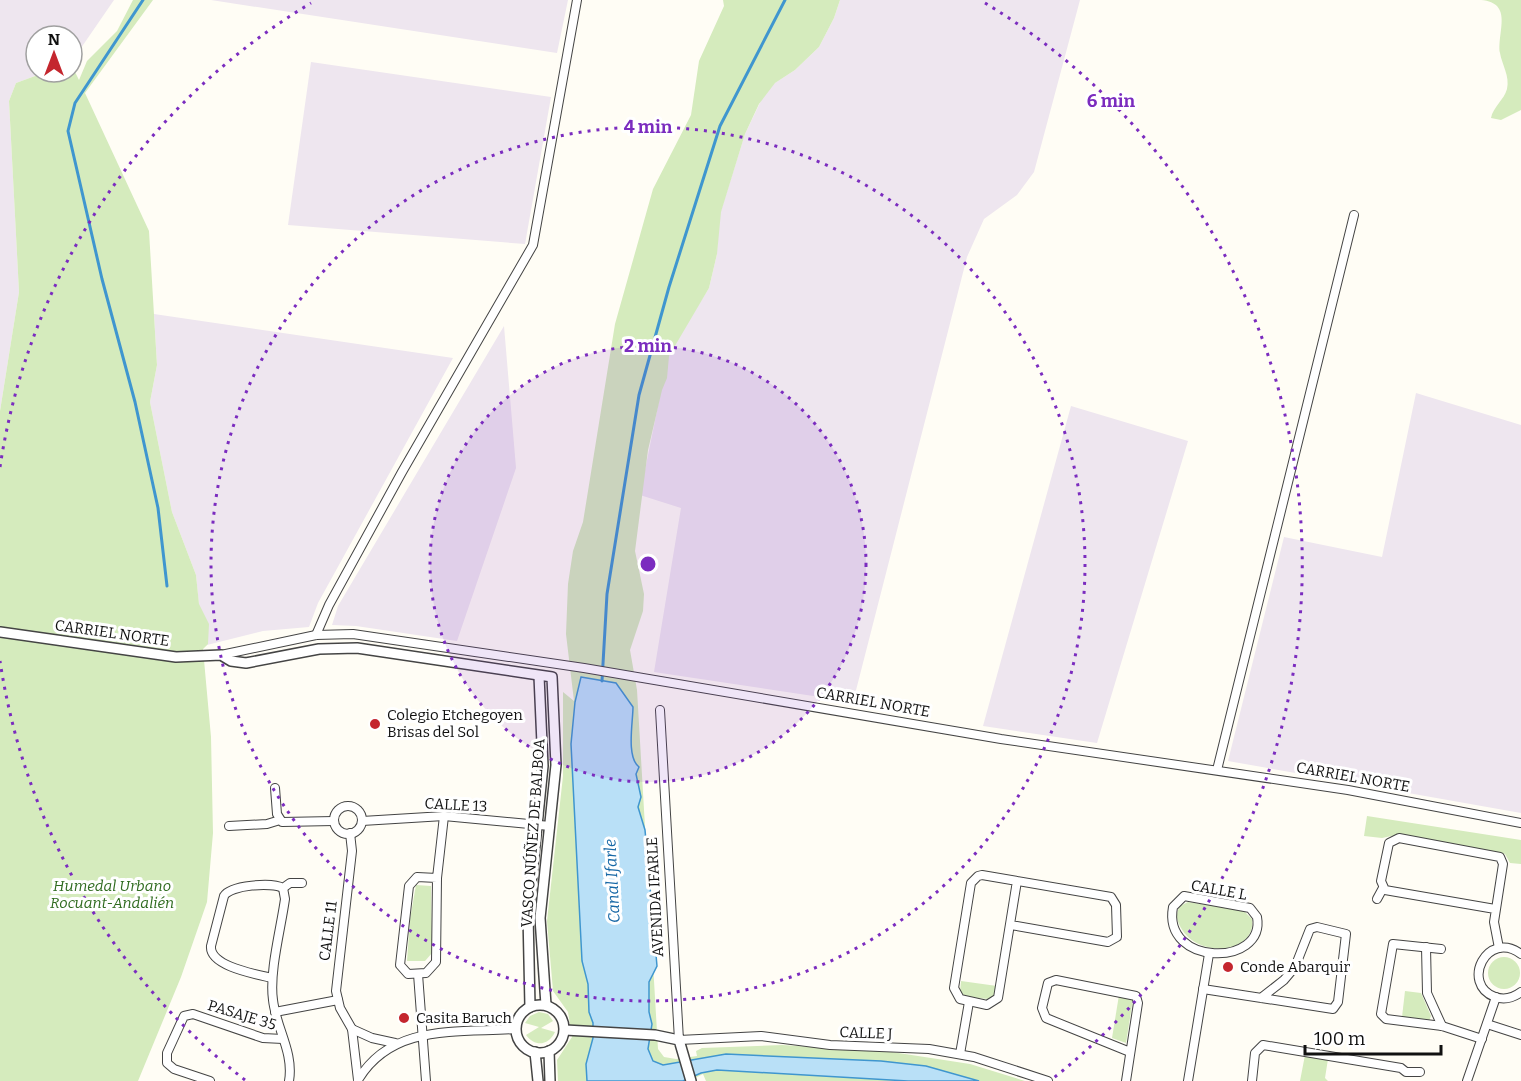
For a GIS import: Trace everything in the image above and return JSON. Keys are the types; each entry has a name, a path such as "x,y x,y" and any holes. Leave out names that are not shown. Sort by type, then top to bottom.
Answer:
{"street":[{"path":"316,636 329,605 402,472 534,245 577,0"},
{"path":"1216,770 1354,215"},
{"name":"CARRIEL NORTE","path":"0,632 176,657 220,655 316,636 353,634 584,668 1001,739 1348,790 1521,823"},
{"name":"CARRIEL NORTE","path":"220,655 231,661 246,663 320,649 357,648 552,677"},
{"name":"VASCO NÚÑEZ DE BALBOA","path":"546,1005 540,918 556,758 551,664"},
{"name":"VASCO NÚÑEZ DE BALBOA","path":"530,1007 528,914 543,755 539,676"},
{"name":"AVENIDA IFARLE","path":"660,710 680,1040 691,1081"},
{"path":"275,788 280,820"},
{"path":"346,806 358,810 362,821 357,830 350,833 340,831 334,821 338,810 346,806"},
{"path":"437,878 417,877 409,886 400,965 406,973 429,972 436,962 437,878 444,816"},
{"name":"CALLE 13","path":"362,821 444,816 550,826"},
{"path":"230,826 267,824 280,820 288,823 334,821"},
{"name":"CALLE 11","path":"350,833 352,851 336,982 338,1000 352,1029 358,1081"},
{"path":"1377,899 1383,888 1381,881 1387,848 1396,838 1496,855 1503,864 1494,929 1499,948"},
{"path":"1011,925 1108,942 1117,937 1116,905 1111,897 1017,881 980,875 972,880 954,991 960,999 987,1005 998,998 1017,881"},
{"path":"283,888 290,883 302,883"},
{"path":"272,978 217,960 210,949 227,890 234,887 275,885 283,888"},
{"path":"283,888 285,899 272,978 275,1012 290,1060 289,1081"},
{"path":"1383,888 1495,909"},
{"name":"CALLE L","path":"1190,896 1246,906 1256,915 1257,926 1248,942 1231,952 1209,954 1189,945 1176,928 1172,911 1181,897 1190,896"},
{"path":"1203,989 1261,998 1335,1008 1340,992 1346,934 1317,927 1310,929 1295,967 1284,980 1261,998"},
{"path":"1441,949 1398,943 1392,946 1380,1012 1386,1019 1442,1026 1482,1039"},
{"path":"1426,947 1427,993 1442,1026"},
{"path":"1521,954 1513,949 1499,948 1485,955 1479,969 1484,988 1496,997 1511,998 1521,992"},
{"path":"1188,1081 1209,954"},
{"path":"418,974 426,1081"},
{"path":"1126,1081 1138,1003 1136,996 1056,980 1048,983 1042,1008 1046,1018 1130,1052"},
{"path":"1467,1081 1496,997"},
{"path":"275,1012 338,1000"},
{"path":"960,1054 969,1002"},
{"path":"546,1005 560,1014 565,1030 559,1044 549,1051 535,1052 522,1044 516,1029 520,1016 530,1007 546,1005"},
{"name":"PASAJE 35","path":"210,1081 174,1069 167,1063 167,1053 184,1016 193,1014 268,1040 283,1039"},
{"path":"1487,1024 1521,1035"},
{"path":"352,1029 372,1038 395,1043"},
{"path":"358,1081 374,1059 395,1043 423,1036 516,1029"},
{"path":"565,1030 655,1035 680,1040"},
{"name":"CALLE J","path":"680,1040 761,1036 830,1045 909,1048 960,1054 1048,1081"},
{"path":"1252,1081 1255,1050 1263,1045 1401,1068 1406,1077 1420,1072"},
{"path":"549,1051 550,1081"},
{"path":"535,1052 538,1081"}],"shaded area":[{"path":"0,0 114,0 84,44 84,24 24,24 24,80 16,83 9,101 19,292 0,411"},
{"path":"211,0 568,0 557,53"},
{"path":"840,0 1080,0 1034,172 1017,195 984,219 967,257 853,702 654,672 681,508 640,495 667,361 673,346 709,288 717,254 718,220 745,134 767,88 795,70 819,47 834,18"},
{"path":"311,62 551,97 525,244 288,225"},
{"path":"154,314 453,358 318,603 309,627 263,631 203,646 196,575 172,512 150,402 157,365"},
{"path":"504,326 516,468 457,641 356,626 332,625 338,606"},
{"path":"1416,393 1521,425 1521,813 1228,761 1284,537 1382,557"},
{"path":"1071,406 1188,441 1097,743 983,726"}],"green space":[{"name":"Humedal Urbano Rocuant-Andalién","path":"133,0 153,0 85,93 149,231 157,365 150,402 172,512 196,575 199,604 209,624 208,644 203,649 211,737 213,833 207,902 181,977 138,1081 0,1081 0,411 19,292 9,101 16,83 24,80 24,84 84,84 84,68 87,61 117,31"},
{"path":"723,0 840,0 834,18 819,47 795,70 775,83 759,104 745,134 721,212 717,254 709,288 669,356 667,378 648,450 635,551 644,594 643,611 630,650 637,690 658,1049 664,1057 676,1059 697,1056 696,1051 702,1048 782,1045 892,1052 970,1064 1025,1081 706,1081 703,1074 689,1081 558,1081 557,1060 572,1037 568,1012 553,991 547,921 563,776 563,692 574,701 566,634 568,584 573,551 583,522 615,324 653,189 691,115 699,61 724,6"},
{"path":"1481,0 1521,0 1521,110 1501,120 1491,118 1506,93 1508,84 1500,53 1501,13 1491,2"},
{"path":"1367,816 1521,840 1521,864 1510,863 1505,854 1401,834 1382,838 1364,836"},
{"path":"416,885 431,886 432,953 425,961 407,961 410,919"},
{"path":"1188,902 1244,911 1252,919 1251,930 1246,939 1236,945 1213,948 1200,945 1189,938 1178,920 1177,912 1180,906"},
{"path":"1504,957 1516,961 1520,973 1516,985 1504,989 1492,985 1488,973 1492,961"},
{"path":"961,981 997,986 994,996 988,999 966,997 960,992"},
{"path":"1405,991 1421,993 1431,1016 1429,1021 1402,1017"},
{"path":"1119,995 1133,999 1126,1043 1112,1038"},
{"path":"539,1012 548,1014 553,1021 541,1028 555,1032 549,1040 537,1043 526,1035 539,1027 525,1023 530,1016"},
{"path":"1305,1055 1328,1059 1325,1078 1328,1081 1300,1081"}],"water":[{"name":"Canal Ifarle","path":"581,677 616,683 633,707 631,748 639,767 636,774 641,797 638,807 645,830 657,966 649,982 649,1012 652,1024 648,1049 653,1061 663,1065 726,1054 881,1061 926,1066 979,1081 908,1081 717,1070 701,1073 683,1081 587,1081 586,1064 593,1038 593,1023 589,1012 588,984 582,961 571,744 575,702"}],"waterway":[{"path":"143,0 75,103 68,131 102,279 135,402 158,508 167,586"},
{"path":"602,681 607,594 639,395 669,287 720,126 785,0"}],"place":[{"name":"Colegio Etchegoyen Brisas del Sol","path":"375,724"},
{"name":"Conde Abarquir","path":"1228,967"},
{"name":"Casita Baruch","path":"404,1018"}]}
